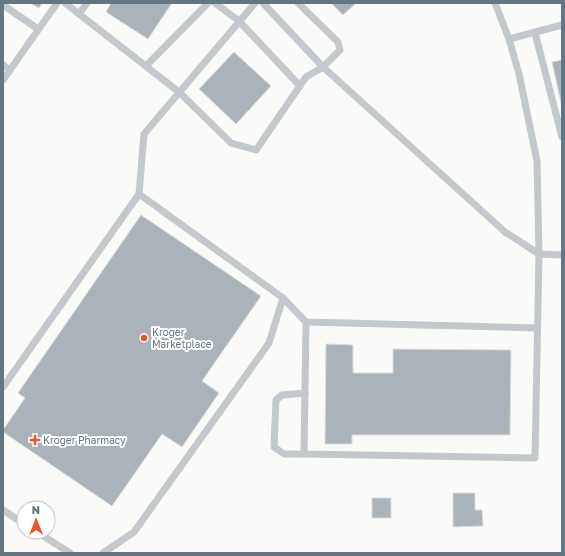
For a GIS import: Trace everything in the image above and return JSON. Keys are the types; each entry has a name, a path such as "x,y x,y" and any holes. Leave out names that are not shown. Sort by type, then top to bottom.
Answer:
{"lane":[{"path":"3,80 57,3"},
{"path":"65,3 179,92 231,143 256,150 306,77 323,67 340,50 338,42 298,3"},
{"path":"79,14 87,3"},
{"path":"146,66 208,3"},
{"path":"215,3 239,22 300,86"},
{"path":"3,387 139,194 144,134 255,3"},
{"path":"263,3 323,67 505,232 539,254 562,255"},
{"path":"305,393 282,395 276,400 274,447 284,454 534,458 539,254 537,160 519,74 509,39 494,3"},
{"path":"3,5 38,29"},
{"path":"509,39 562,25"},
{"path":"535,33 562,137"},
{"path":"3,65 10,70"},
{"path":"139,194 283,298 306,322 304,454"},
{"path":"103,553 134,532 269,343 283,298"},
{"path":"306,322 537,328"},
{"path":"3,510 16,519"},
{"path":"50,540 70,553"}],"building":[{"path":"30,3 42,3 39,8"},
{"path":"111,3 172,3 148,39 106,12"},
{"path":"331,3 356,3 343,15"},
{"path":"234,52 271,86 236,124 199,89"},
{"path":"562,60 562,107 552,62"},
{"name":"Kroger Marketplace","path":"141,215 261,296 202,381 219,393 182,447 162,434 112,506 3,432 3,430 25,398 18,393"},
{"path":"326,344 353,345 353,373 393,373 393,349 511,350 510,435 352,435 352,444 325,444"},
{"path":"453,493 475,493 475,510 482,510 483,526 453,527"},
{"path":"372,498 391,498 391,518 372,518"}],"place":[{"name":"Kroger Marketplace","path":"144,338"},
{"name":"Kroger Pharmacy","path":"35,440"}]}
